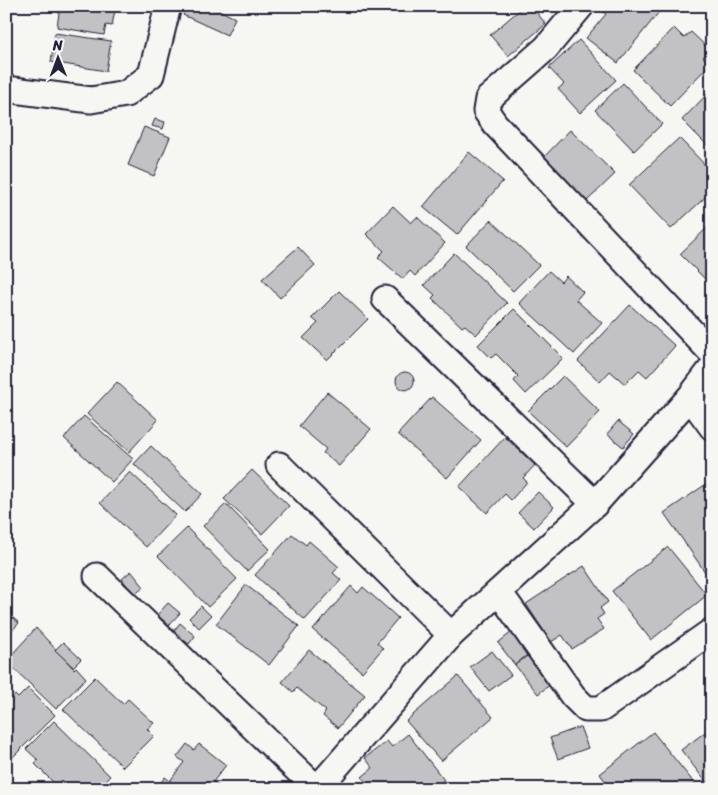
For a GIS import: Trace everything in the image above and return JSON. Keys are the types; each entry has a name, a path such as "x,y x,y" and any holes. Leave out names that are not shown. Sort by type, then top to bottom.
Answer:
{"street":[{"path":"6,90 91,100 126,94 151,75 168,6"},
{"path":"581,6 546,48 488,99 486,110 495,124 712,353"},
{"path":"385,299 594,504"},
{"path":"97,576 317,789 452,635 594,504 690,397 712,368"},
{"path":"690,397 712,427"},
{"path":"279,465 452,635"},
{"path":"499,592 573,696 586,709 601,709 712,631"}],"building":[{"path":"60,6 109,6 109,9 115,10 112,26 106,25 104,35 57,27"},
{"path":"187,6 211,6 235,18 227,35 183,15"},
{"path":"524,6 531,6 546,24 508,56 490,35"},
{"path":"603,6 652,6 659,12 618,63 586,38 606,14 600,10"},
{"path":"674,28 684,38 691,32 710,50 703,57 710,64 670,106 633,70"},
{"path":"55,33 111,41 106,71 51,62"},
{"path":"579,40 616,80 580,113 558,89 564,84 549,68"},
{"path":"623,83 662,124 634,151 595,110"},
{"path":"712,91 712,150 682,120"},
{"path":"155,119 165,122 163,129 152,126"},
{"path":"144,127 170,137 154,176 128,165"},
{"path":"570,130 615,174 587,201 543,158"},
{"path":"679,138 712,172 712,191 671,229 629,185"},
{"path":"469,152 503,181 457,235 423,207"},
{"path":"393,206 411,223 417,217 445,243 415,276 410,271 403,279 378,257 384,251 366,234"},
{"path":"491,220 539,265 513,291 466,246"},
{"path":"712,223 712,286 680,254"},
{"path":"298,247 315,265 280,298 262,279"},
{"path":"454,253 507,303 476,335 465,325 462,327 432,298 435,295 424,285"},
{"path":"549,271 561,282 566,276 583,292 576,300 602,323 574,354 519,303"},
{"path":"339,291 368,319 327,360 303,338 318,323 312,318"},
{"path":"630,305 675,346 647,377 639,370 625,384 610,371 600,382 578,361"},
{"path":"514,309 563,358 526,394 514,381 518,376 496,354 491,358 478,345"},
{"path":"405,372 411,375 414,381 411,387 405,390 399,387 396,381 399,375"},
{"path":"563,376 600,412 566,447 528,411"},
{"path":"117,382 158,420 129,452 87,414"},
{"path":"327,392 371,429 339,466 323,453 326,449 299,426"},
{"path":"432,397 481,440 447,478 398,434"},
{"path":"84,416 133,459 112,482 64,438"},
{"path":"618,421 634,434 623,447 607,434"},
{"path":"505,437 535,465 523,478 527,482 511,500 505,494 487,513 459,487"},
{"path":"151,446 202,494 185,512 134,464"},
{"path":"252,470 289,506 262,534 224,499"},
{"path":"130,472 176,515 146,547 100,503"},
{"path":"712,480 712,582 664,513"},
{"path":"538,492 554,507 534,528 518,513"},
{"path":"226,504 270,549 247,571 203,526"},
{"path":"187,528 237,579 208,607 158,556"},
{"path":"292,534 306,545 309,541 339,567 333,573 341,580 305,620 255,575"},
{"path":"668,547 707,595 651,640 612,591"},
{"path":"584,566 608,602 600,608 604,614 597,619 604,629 572,649 562,635 551,642 526,604"},
{"path":"131,571 144,587 134,595 122,579"},
{"path":"246,585 299,626 269,665 216,624"},
{"path":"351,586 358,593 363,587 398,618 377,643 383,648 362,672 313,630"},
{"path":"168,603 180,613 169,625 157,615"},
{"path":"201,606 211,616 199,628 189,618"},
{"path":"6,612 19,623 6,637"},
{"path":"180,623 195,636 189,644 173,632"},
{"path":"36,628 74,669 76,667 86,678 56,709 6,661"},
{"path":"517,628 534,649 515,665 498,643"},
{"path":"63,642 81,659 73,667 55,650"},
{"path":"309,650 365,695 338,728 323,716 326,711 297,688 293,692 282,682"},
{"path":"492,651 511,675 489,691 470,667"},
{"path":"534,651 556,680 538,694 515,665"},
{"path":"458,676 493,717 441,761 406,721"},
{"path":"95,677 123,704 128,699 154,723 147,729 154,736 123,767 63,709"},
{"path":"28,688 55,715 6,764 6,703 15,695 18,698"},
{"path":"54,721 110,776 98,789 69,789 61,780 56,785 35,764 38,760 26,749"},
{"path":"580,727 588,748 558,759 550,738"},
{"path":"712,727 712,786 710,787 681,750"},
{"path":"653,732 699,789 611,789 600,774"},
{"path":"408,734 444,780 433,789 371,789 362,777 373,768 365,758 387,741 392,747"},
{"path":"187,744 194,750 199,744 226,765 213,782 218,785 215,789 161,789 158,786 165,777 170,781 184,762 177,757"}]}
